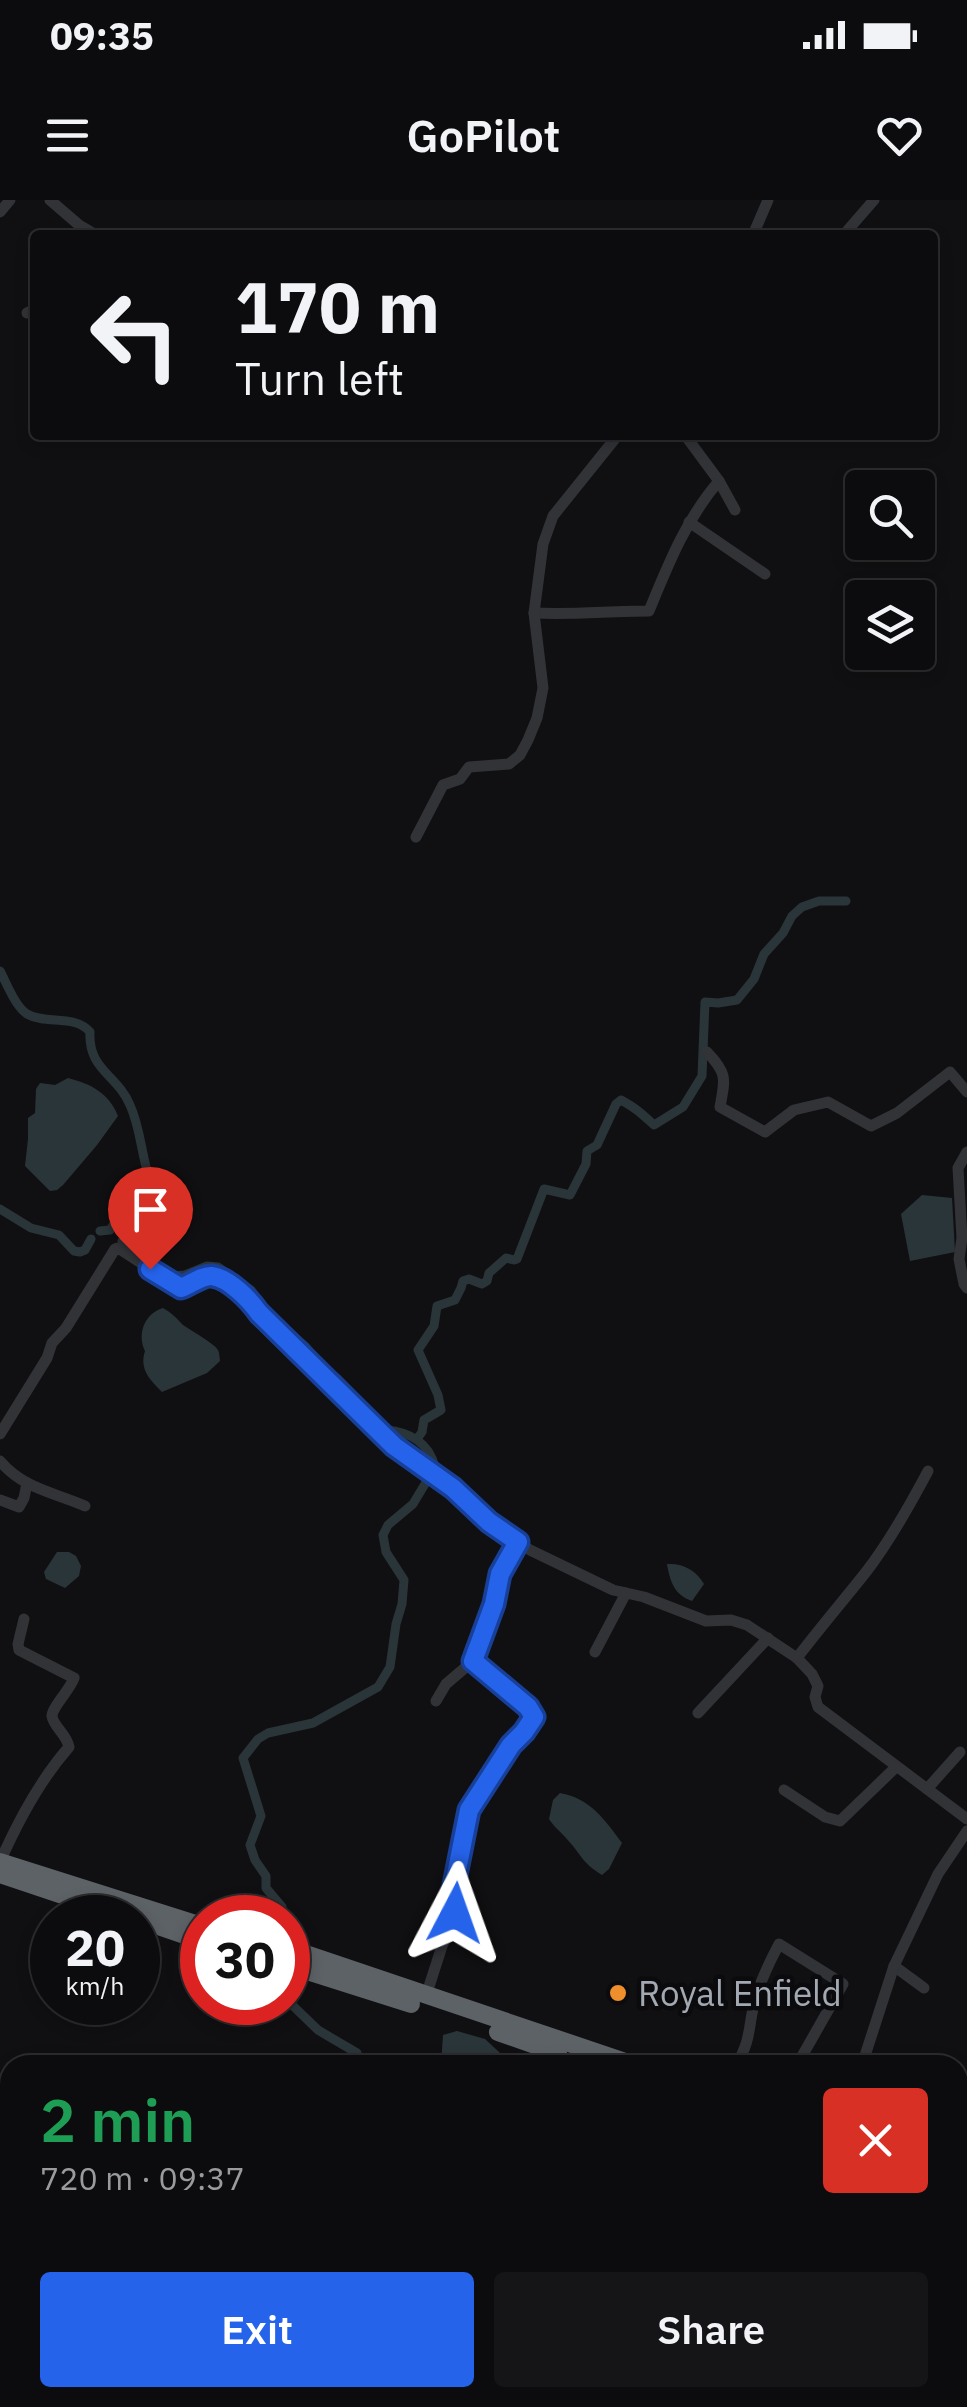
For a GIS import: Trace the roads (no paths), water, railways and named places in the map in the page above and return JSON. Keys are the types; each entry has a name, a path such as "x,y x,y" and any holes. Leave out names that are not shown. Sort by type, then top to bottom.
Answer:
{"highway":[{"path":"0,1862 180,1919"},
{"path":"0,1874 64,1895"},
{"path":"310,1963 426,1996 604,2055"},
{"path":"310,1965 568,2055"}],"street":[{"path":"0,212 10,200"},
{"path":"50,200 85,230"},
{"path":"755,230 768,200"},
{"path":"848,230 874,200"},
{"path":"416,837 443,785 460,779 469,767 509,764 520,755 537,718 542,688 534,614 543,544 553,516 614,440"},
{"path":"689,440 735,510"},
{"path":"534,614 649,611 689,522 719,481"},
{"path":"689,522 765,574"},
{"path":"707,1052 725,1076 720,1107 765,1132 794,1110 828,1102 871,1126 897,1114 950,1072 967,1092"},
{"path":"967,1152 958,1168 962,1238 959,1259 967,1288"},
{"path":"0,1434 47,1358 52,1343 66,1328 116,1249 181,1288 209,1276 217,1277 248,1298 394,1446 453,1488 489,1522 530,1550 612,1590 644,1597 706,1621 731,1620 768,1638 812,1674 818,1686 818,1707 967,1818"},
{"path":"0,1461 26,1484 86,1506"},
{"path":"797,1658 868,1569 928,1471"},
{"path":"0,1500 19,1506 26,1484"},
{"path":"436,1701 446,1684 473,1661 494,1604 500,1574 518,1542"},
{"path":"595,1652 626,1593"},
{"path":"0,1862 26,1809 69,1747 69,1740 52,1720 52,1712 74,1678 19,1650 24,1619"},
{"path":"698,1713 768,1638"},
{"path":"426,1996 455,1913 453,1890 469,1810 534,1717 528,1707 473,1661"},
{"path":"927,1788 960,1752"},
{"path":"784,1790 840,1821 896,1767"},
{"path":"865,2055 894,1966 938,1874 967,1830"},
{"path":"743,2055 752,2028 753,2006 779,1944 842,1984 802,2055"},
{"path":"894,1966 924,1988"}],"waterway":[{"path":"417,1439 424,1420 441,1410 418,1350 434,1326 437,1306 455,1300 463,1281 482,1284 506,1258 517,1259 544,1189 570,1195 586,1164 587,1151 597,1145 616,1104 621,1100 654,1125 683,1107 702,1076 705,1002 737,1000 754,979 764,954 802,907 819,901 846,901"},
{"path":"0,971 27,1014 76,1023 90,1032 98,1064 124,1095 133,1113 148,1174 110,1230 100,1231"},
{"path":"0,1209 31,1228 59,1235 74,1251 85,1250 91,1239"},
{"path":"122,1241 172,1276 207,1266 218,1267 251,1290 270,1316 306,1347 386,1430 403,1433 423,1445 435,1467"},
{"path":"272,1895 250,1845 261,1816 243,1758 268,1733 313,1723 378,1687 390,1667 404,1580 386,1552 383,1535 388,1525 413,1504 428,1479"},
{"path":"310,2022 357,2055"}],"place":[{"name":"Royal Enfield","path":"618,1993"}]}
